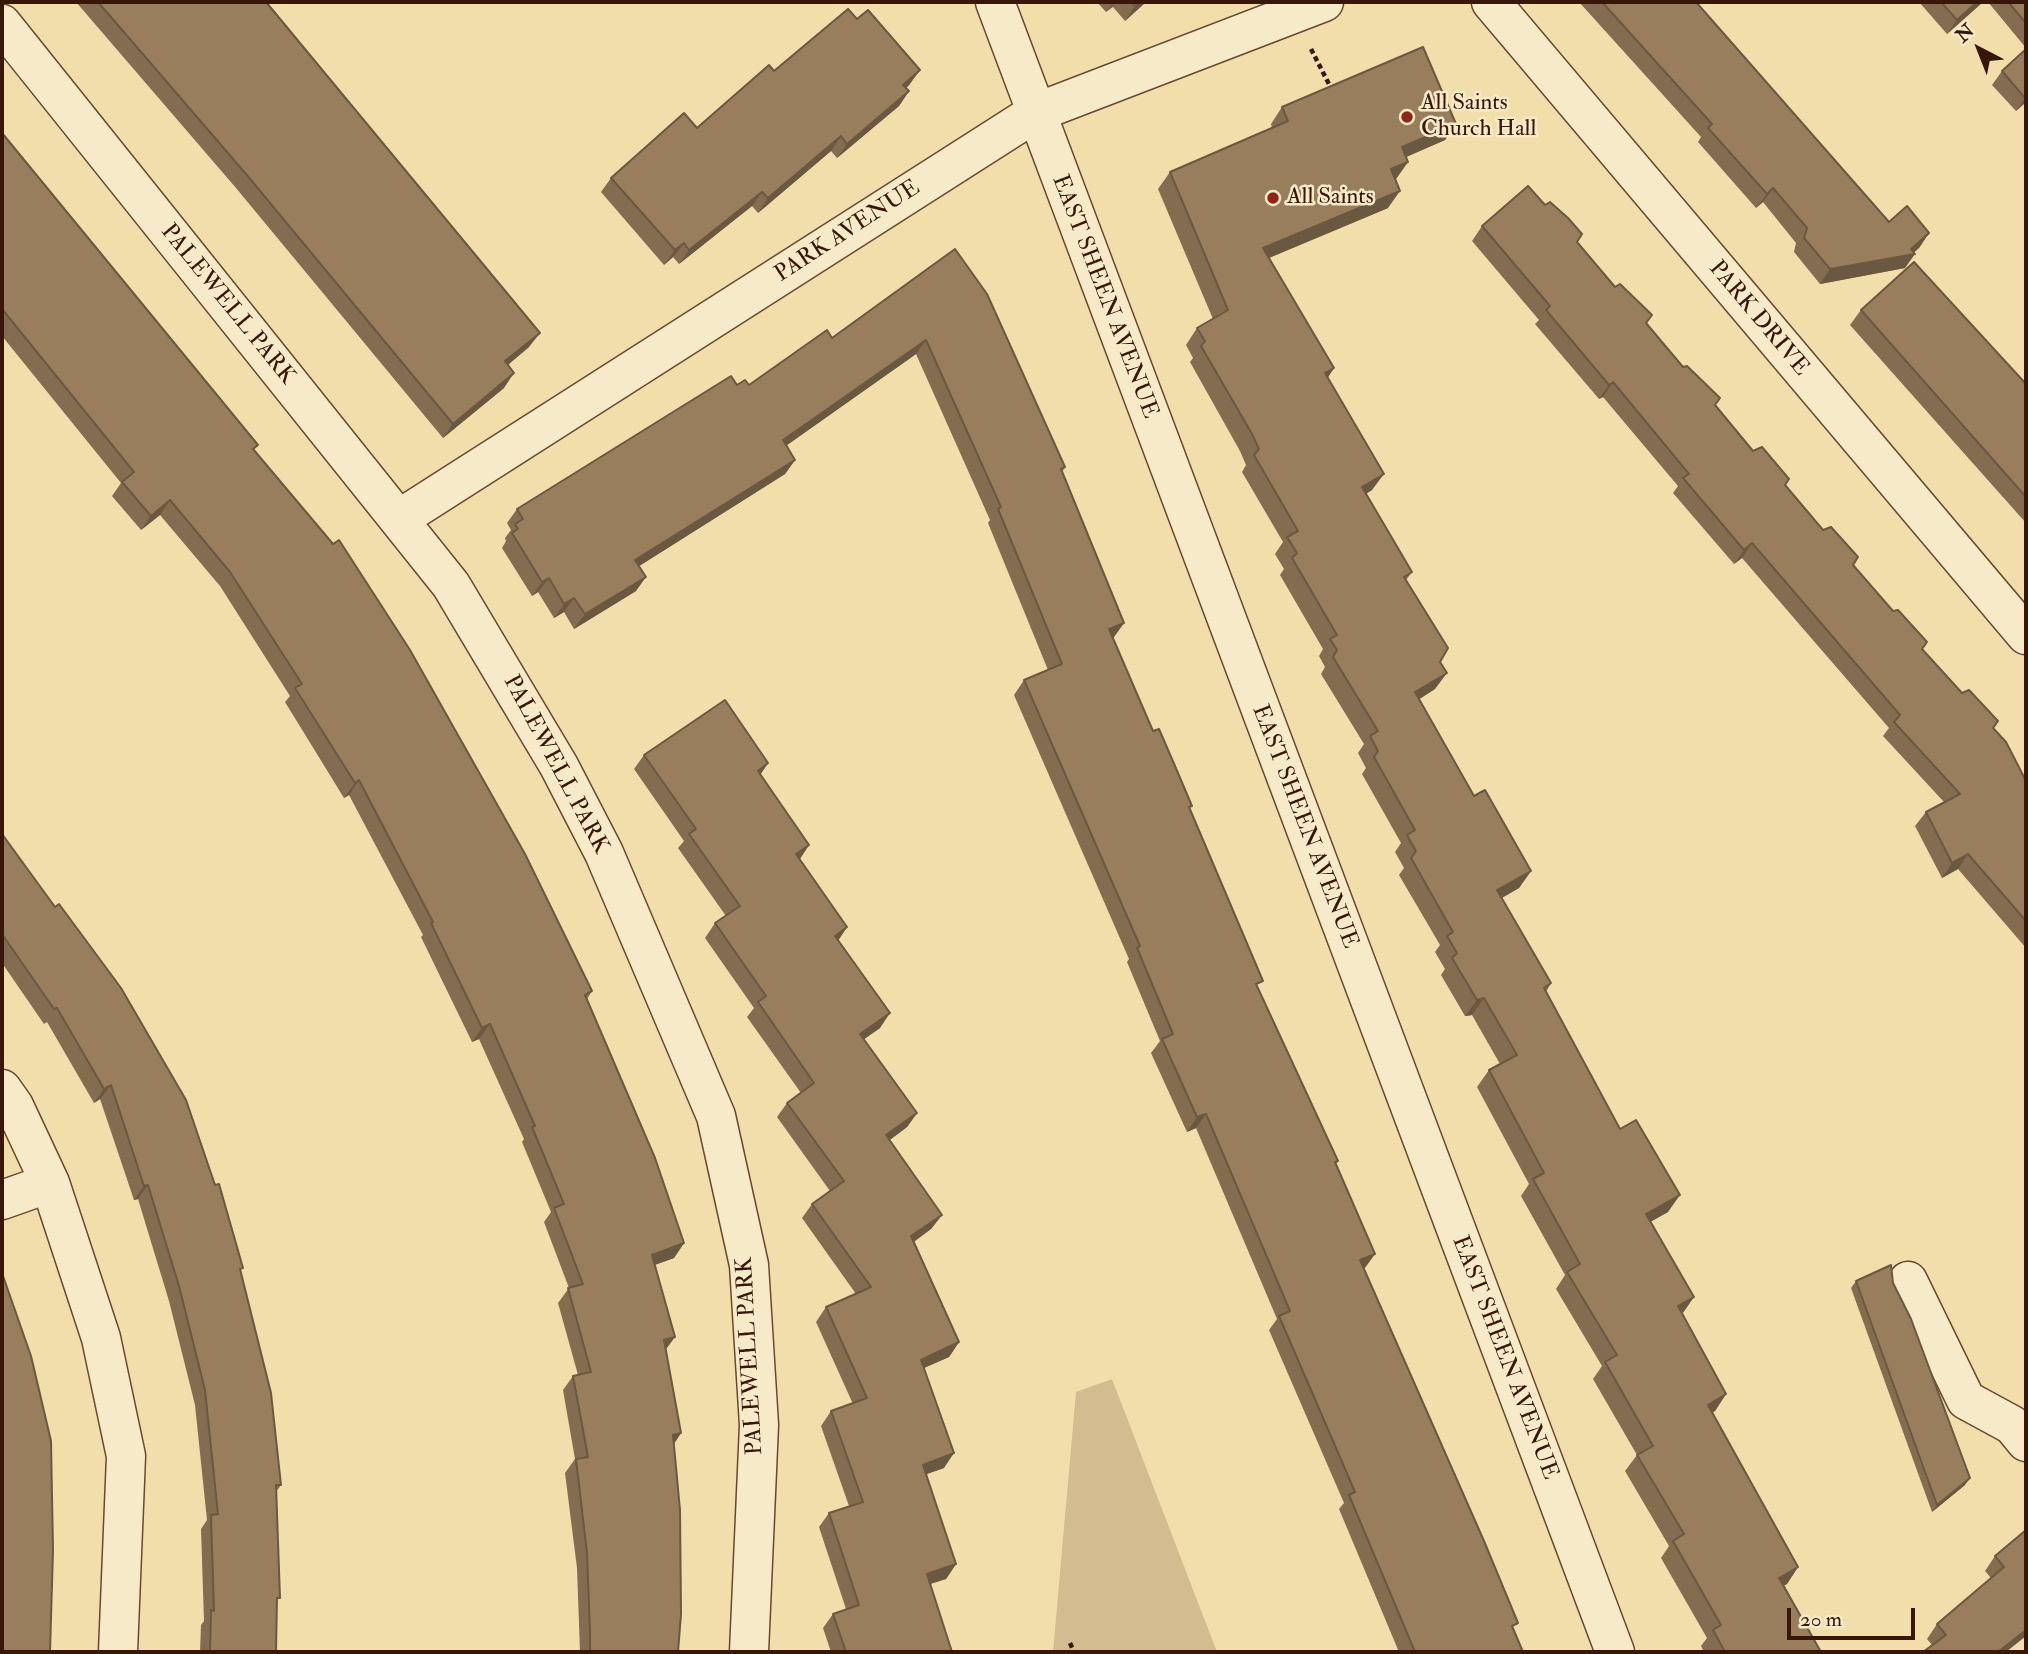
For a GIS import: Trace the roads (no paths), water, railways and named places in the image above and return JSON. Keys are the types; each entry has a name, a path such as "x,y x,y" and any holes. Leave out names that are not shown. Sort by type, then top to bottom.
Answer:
{"street":[{"name":"EAST SHEEN AVENUE","path":"995,2 1615,1652"},
{"name":"PARK DRIVE","path":"1490,2 2026,635"},
{"name":"PARK AVENUE","path":"399,519 1035,113 1311,7"},
{"name":"PALEWELL PARK","path":"2,24 451,585 559,766 604,853 716,1116 749,1265 759,1425 749,1652"},
{"path":"2,1089 50,1182 101,1338 126,1456 118,1652"},
{"path":"2,1200 50,1182"},
{"path":"1908,1280 1966,1400 2012,1425 2026,1442"}],"place":[{"name":"All Saints Church Hall","path":"1407,117"},
{"name":"All Saints","path":"1273,198"}]}
